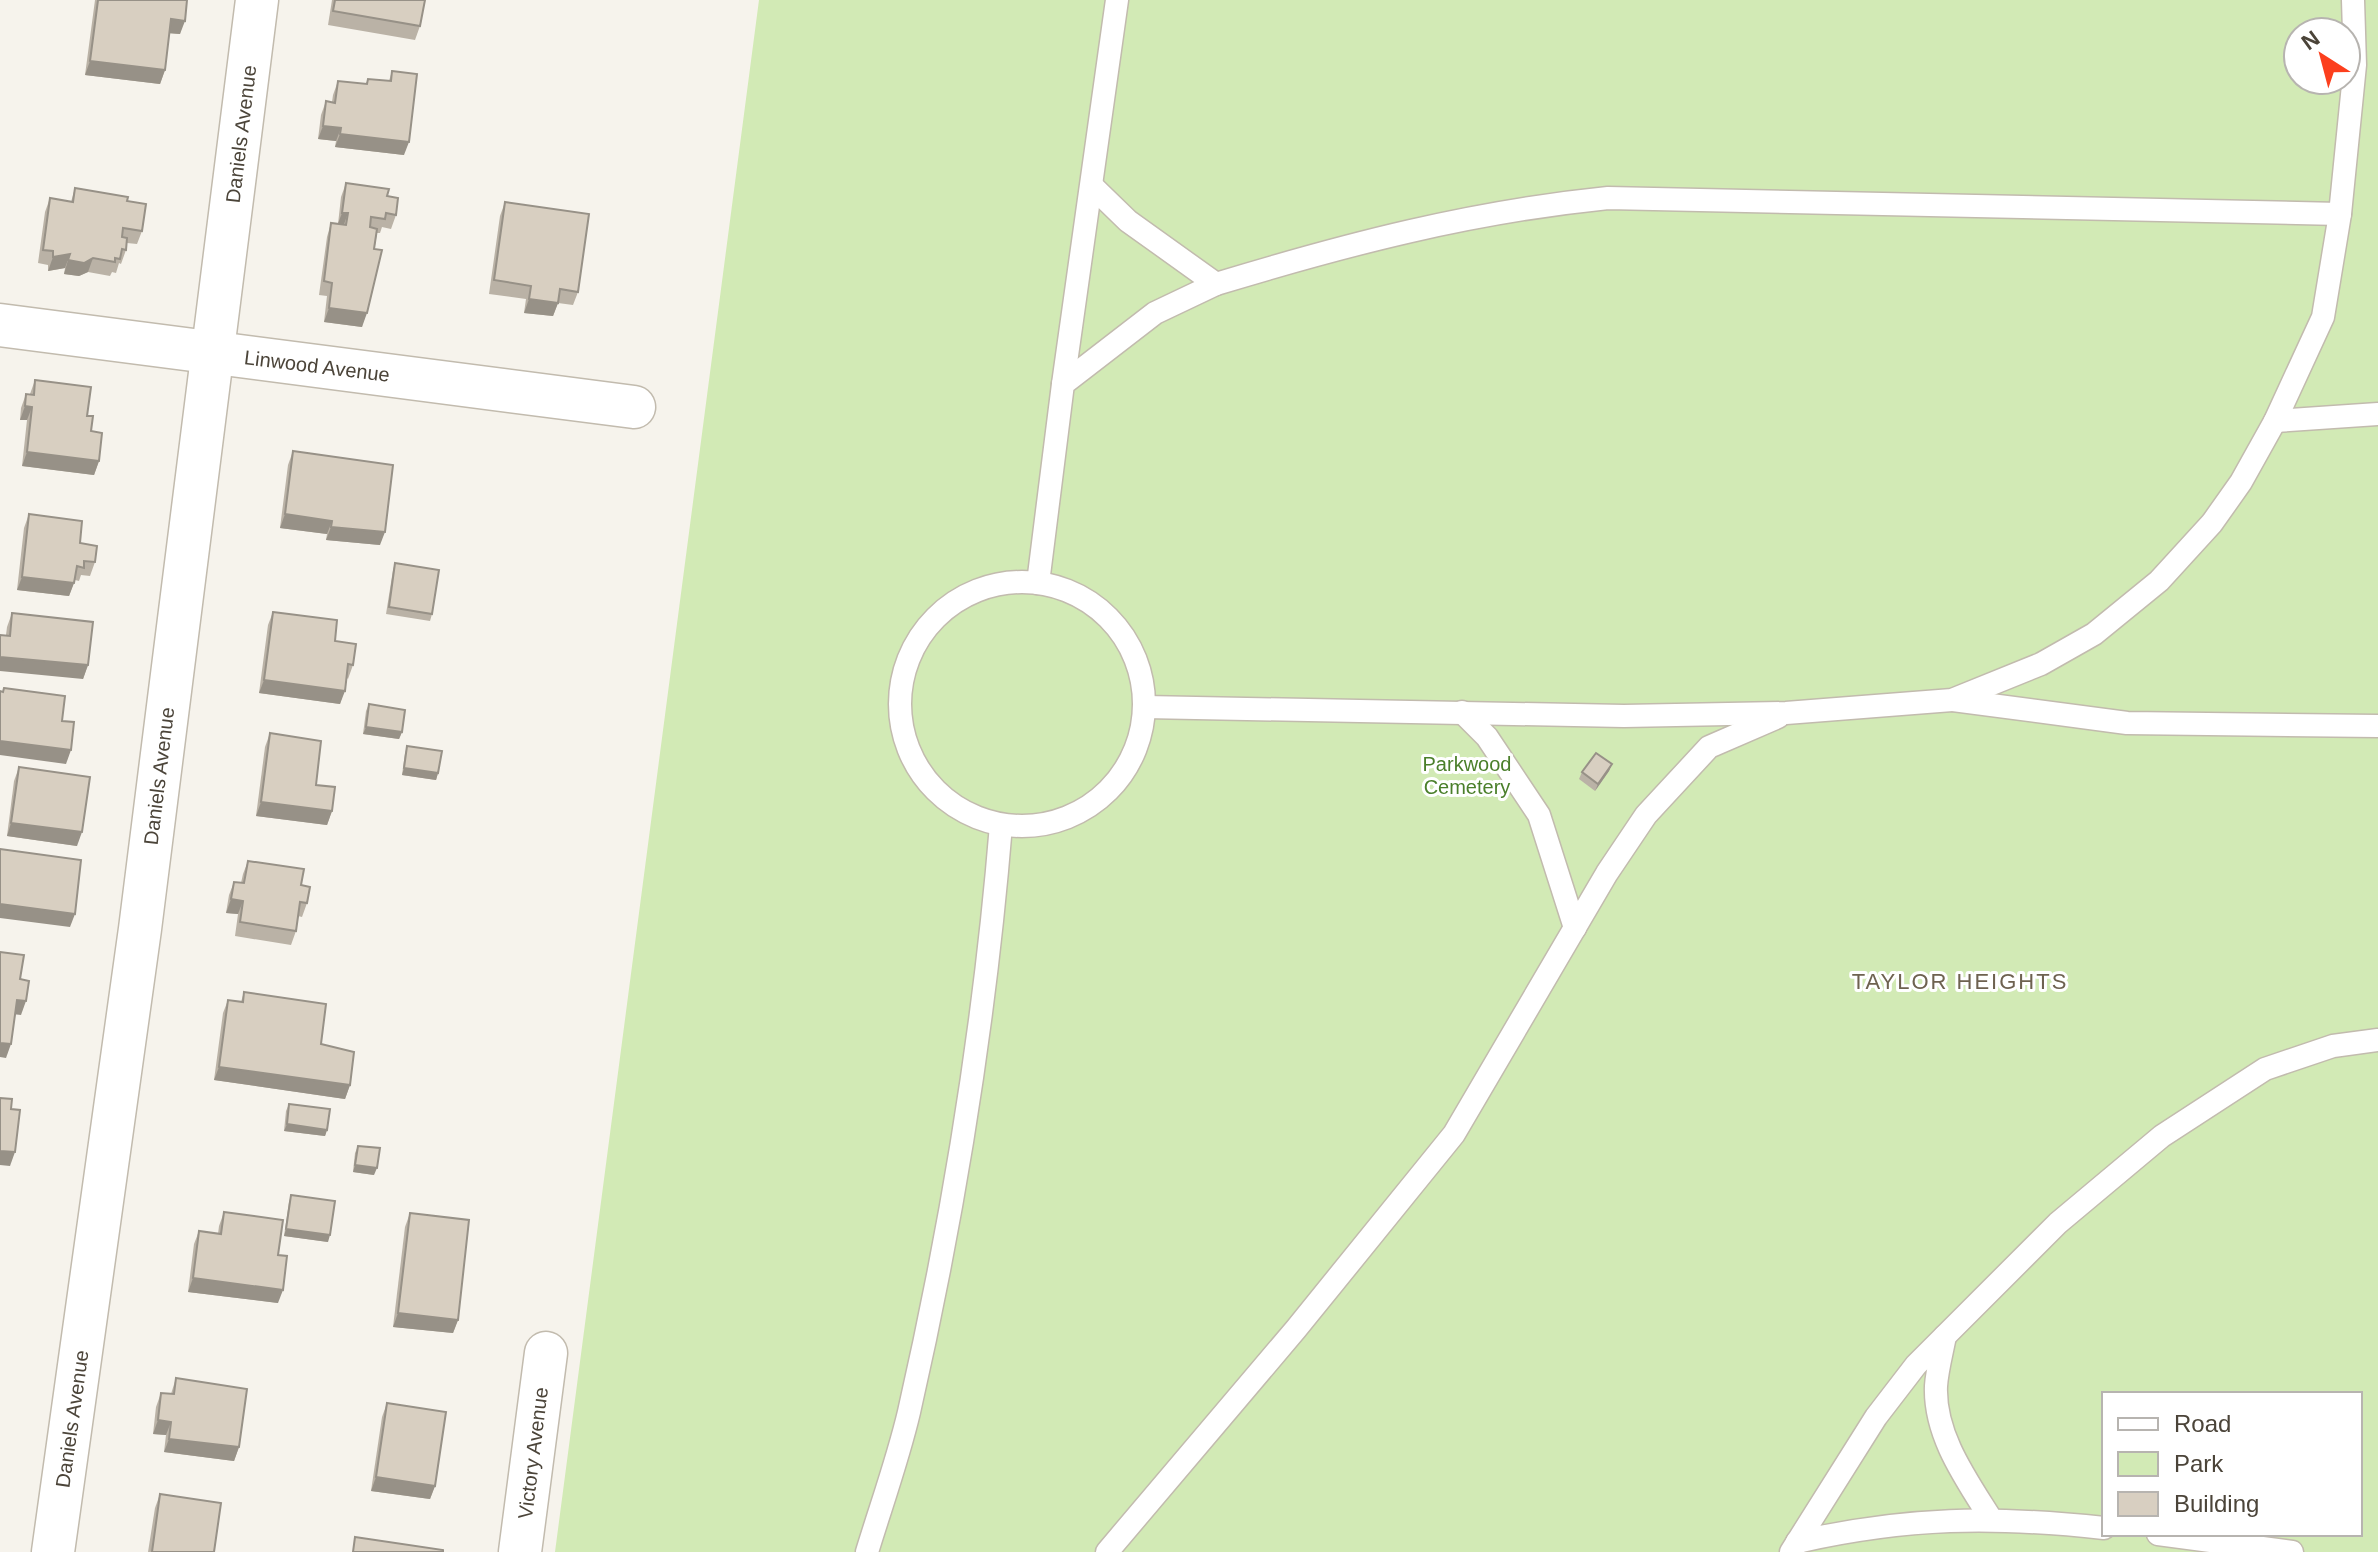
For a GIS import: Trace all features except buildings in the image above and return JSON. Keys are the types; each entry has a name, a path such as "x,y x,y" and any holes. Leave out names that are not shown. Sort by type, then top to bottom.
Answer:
{"street":[{"name":"Daniels Avenue","path":"53,1552 140,929 257,0"},
{"name":"Linwood Avenue","path":"0,325 634,407"},
{"name":"Victory Avenue","path":"520,1552 546,1353"}],"lane":[{"path":"1038,583 1063,384 1094,188 1117,0"},
{"path":"1952,700 2041,664 2094,634 2159,581 2212,523 2241,482 2275,421 2323,317 2340,214 2355,65 2353,0"},
{"path":"1094,188 1128,221 1216,284"},
{"path":"1063,384 1155,313 1216,284 1349,244 1519,207 1608,198 2340,214"},
{"path":"2275,421 2378,414"},
{"path":"1038,583 1066,590 1093,604 1115,624 1132,648 1142,677 1145,707 1139,741 1124,773 1100,798 1070,817 1036,825 1001,825 965,812 935,790 913,760 901,724 902,686 912,650 944,612 964,597 1000,584 1038,583"},
{"path":"1145,707 1624,716 1786,713 1952,700 2127,723 2378,726"},
{"path":"1462,712 1487,737 1539,815 1575,928"},
{"path":"1107,1552 1296,1329 1454,1134 1575,928 1646,815 1709,747 1786,713"},
{"path":"867,1552 908,1415 950,1207 972,1076 1001,825"},
{"path":"1794,1547 1876,1417 1916,1365 2058,1223 2162,1136 2231,1090 2294,1056 2378,1040"},
{"path":"1945,1336 1936,1385 1938,1418 1960,1471 1991,1519"},
{"path":"1794,1547 1911,1521 1991,1519 2102,1528"},
{"path":"2173,1536 2292,1552"}],"green space":[{"name":"Parkwood Cemetery","path":"759,0 2378,0 2378,1552 555,1552"}],"district":[{"name":"TAYLOR HEIGHTS","path":"1960,981"}]}
